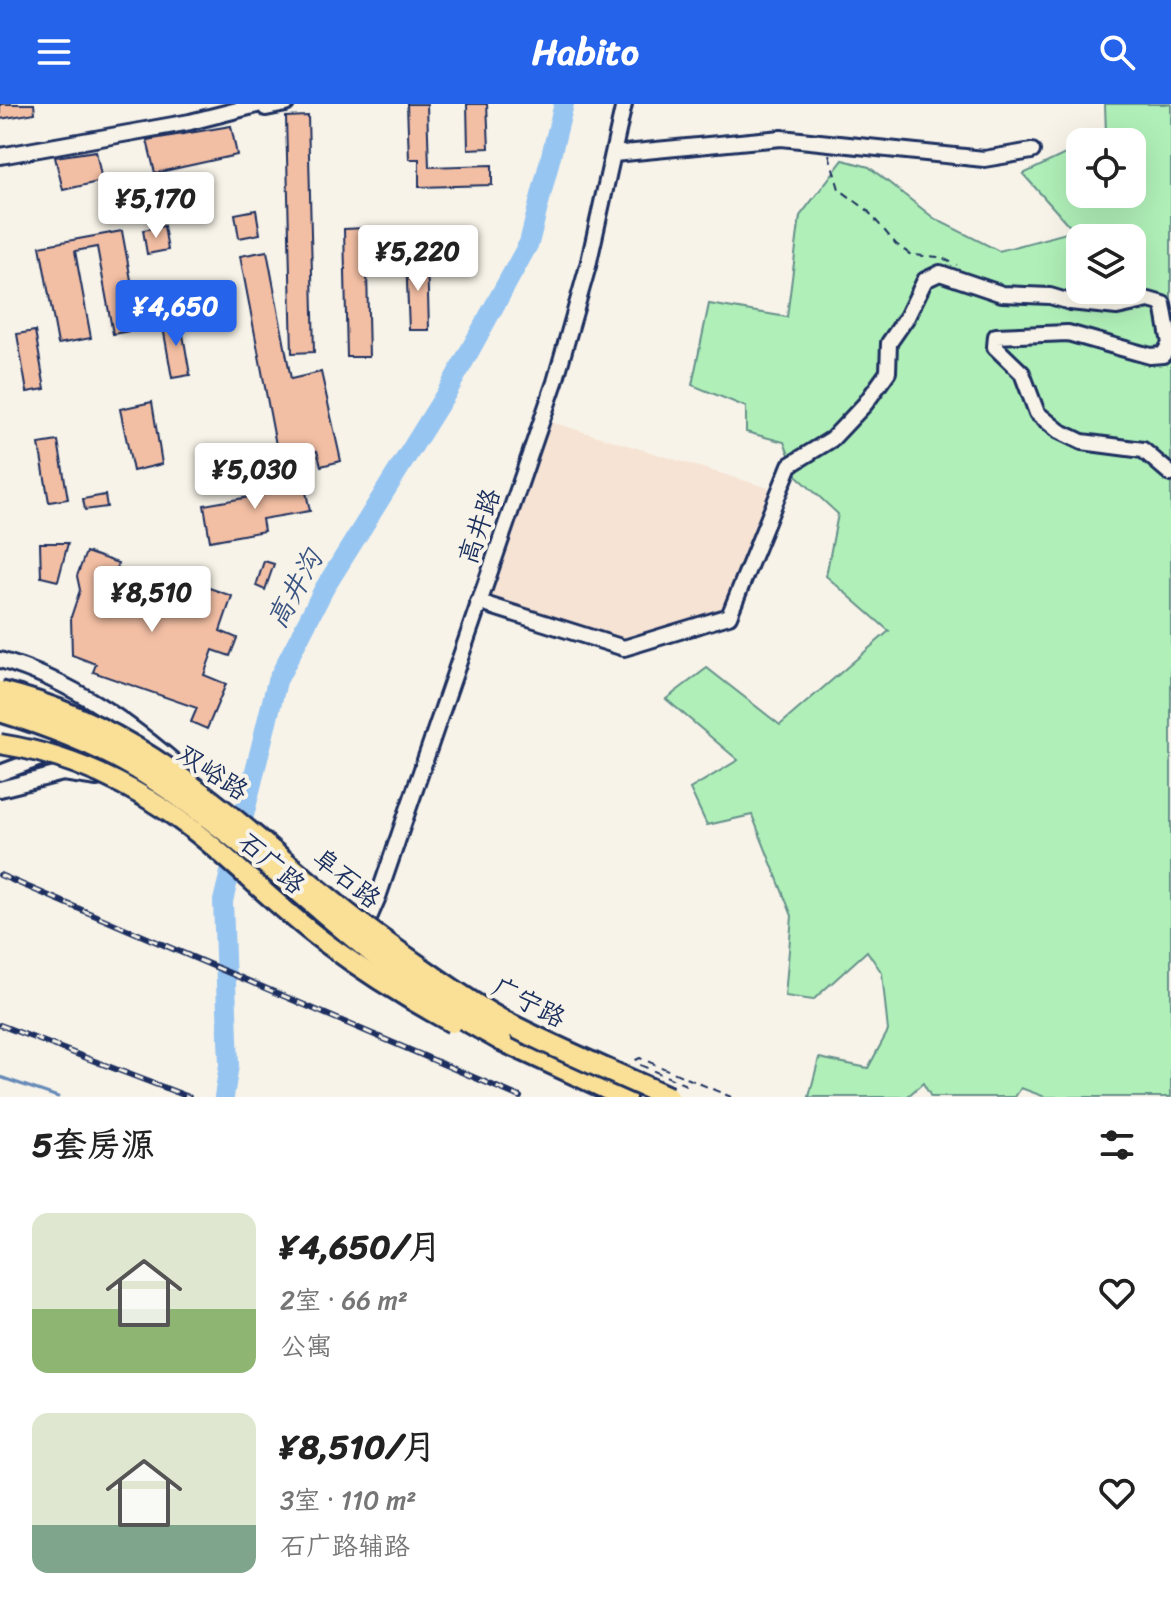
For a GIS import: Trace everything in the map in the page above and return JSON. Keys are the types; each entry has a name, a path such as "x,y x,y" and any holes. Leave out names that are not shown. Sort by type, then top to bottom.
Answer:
{"highway":[{"name":"阜石路","path":"0,692 58,710 103,729 156,759 209,797 341,909 429,973 501,1020 668,1097"},
{"name":"阜石路","path":"0,711 82,741 149,775 208,816 346,932 431,998 501,1040 625,1097"}],"main road":[{"name":"石广路","path":"0,744 58,758 132,788 193,830 322,941 451,1022 501,1040"}],"street":[{"path":"0,156 190,122 261,104"},
{"path":"268,104 266,108 286,104"},
{"name":"高井路","path":"353,955 367,925 564,352 588,266 624,104"},
{"path":"614,154 781,138 984,159 1032,151"},
{"path":"478,602 624,648 729,616 790,465 832,439 865,404 888,372 889,343 907,317 925,280 940,273 1002,294 1050,296 1070,302 1117,307 1149,300 1163,304 1170,344 1163,355 1150,356 1068,333 996,336 995,347 1022,373 1037,413 1059,431 1082,442 1143,450 1171,474"},
{"path":"0,660 66,685 111,711 139,731 210,794"},
{"path":"0,666 32,676 104,713 112,721 112,732 101,750"},
{"name":"双峪路","path":"0,773 54,753 101,750 165,766 210,794 367,925"},
{"path":"0,789 63,773 123,785 156,801 216,843 353,955"},
{"name":"广宁路","path":"367,925 427,973 511,1023 685,1091"},
{"name":"广宁路","path":"353,955 506,1050 610,1097"}],"path":[{"path":"825,142 839,189 867,210 896,244 911,255 940,257 965,269"},
{"path":"685,1091 636,1060 640,1058 731,1097"}],"shaded area":[{"path":"548,421 772,489 724,609 623,641 487,600"}],"green space":[{"path":"1105,104 1171,104 1171,1097 1045,1097 1021,1088 1015,1097 931,1097 923,1083 907,1097 809,1097 819,1058 868,1068 888,1031 882,973 867,951 813,1000 785,996 792,916 752,815 707,825 690,789 738,760 666,699 707,668 780,725 889,631 826,576 838,514 798,477 784,442 746,432 746,407 692,385 709,304 787,317 800,216 843,160 869,167 935,219 999,251 1066,233 1066,304 1146,304 1146,224 1068,224 1023,174 1066,154 1066,208 1146,208 1146,128 1106,128"}],"building":[{"path":"0,104 34,104 35,113 0,119"},
{"path":"407,104 427,104 429,167 492,165 492,185 419,187 419,159 409,159"},
{"path":"467,104 487,104 489,148 468,149"},
{"path":"308,116 314,352 292,353 286,117"},
{"path":"231,126 237,155 155,173 147,140"},
{"path":"96,151 102,181 63,190 55,157"},
{"path":"256,210 260,234 239,238 235,214"},
{"path":"164,226 168,250 147,254 143,230"},
{"path":"366,228 369,357 347,357 344,229"},
{"path":"122,231 140,329 113,334 97,247 75,251 91,338 58,344 40,246"},
{"path":"267,251 291,379 321,372 341,461 321,466 317,451 218,471 215,457 276,445 240,256"},
{"path":"427,257 429,330 409,330 406,258"},
{"path":"180,317 190,375 172,378 162,321"},
{"path":"35,331 45,389 27,392 17,334"},
{"path":"152,402 162,464 133,471 120,409"},
{"path":"58,441 68,499 49,502 39,444"},
{"path":"303,478 310,511 262,519 264,531 210,541 204,505 284,491 282,483"},
{"path":"105,495 107,507 85,510 83,499"},
{"path":"40,543 68,543 58,581 41,577"},
{"path":"86,552 118,563 114,575 155,590 162,571 232,596 220,631 237,638 230,656 213,650 204,675 226,684 207,729 191,722 197,708 93,672 96,664 72,655 71,617 80,590 77,576"},
{"path":"264,561 274,564 265,590 256,586"}],"waterway":[{"name":"高井沟","path":"224,1097 229,1065 223,901 277,681 324,589 447,392 529,243 564,104"},
{"path":"0,1077 58,1097"}],"railway":[{"path":"0,875 520,1097"},
{"path":"0,1025 189,1097"}]}
